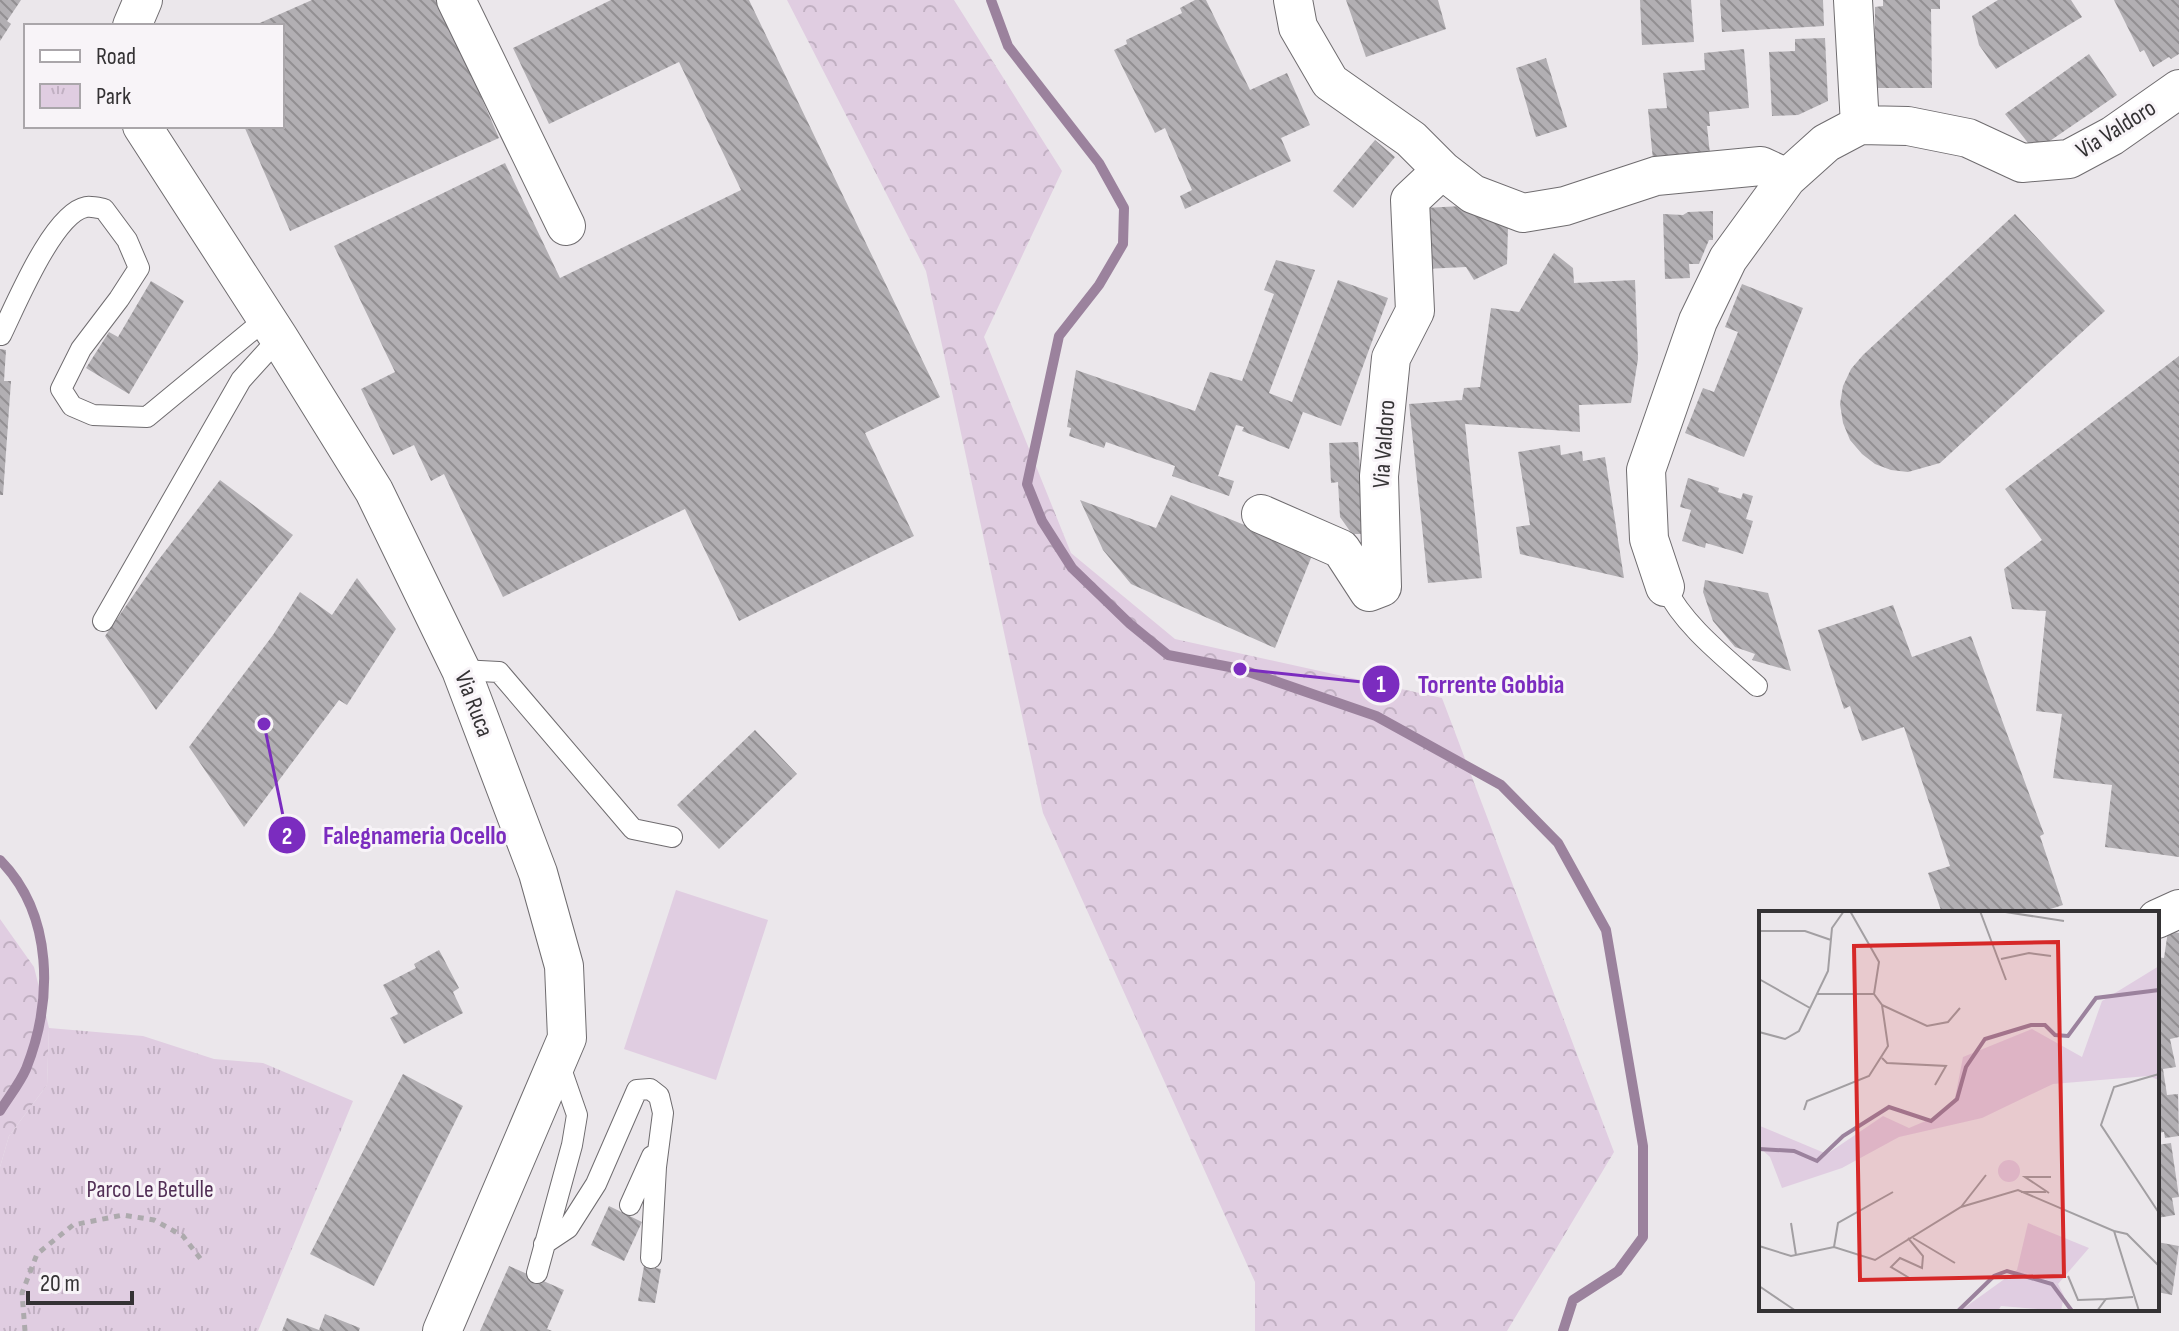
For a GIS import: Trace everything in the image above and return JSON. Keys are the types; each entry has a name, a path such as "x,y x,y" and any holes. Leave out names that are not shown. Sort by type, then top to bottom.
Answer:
{"street":[{"path":"133,24 143,0"},
{"path":"456,0 566,226"},
{"path":"1293,0 1298,27 1330,82 1411,139 1442,170 1473,194 1523,213 1565,206 1656,176 1761,166 1787,178"},
{"path":"1853,0 1860,125"},
{"name":"Via Valdoro","path":"1665,587 1649,539 1646,470 1698,321 1728,259 1787,178 1826,143 1860,125 1908,126 1968,138 2022,163 2069,159 2112,136 2179,89"},
{"name":"Via Ruca","path":"143,128 374,491 461,670 538,873 564,966 567,1038 442,1331"},
{"name":"Via Valdoro","path":"1261,514 1341,549 1369,592 1382,587 1379,476 1391,358 1415,311 1410,200 1442,170"},
{"path":"2159,918 2179,909"}],"lane":[{"path":"1,335 34,265 64,221 84,207 104,209 127,240 139,268 81,349 61,389 72,406 93,415 147,417 273,328"},
{"path":"103,621 273,328"},
{"path":"1665,587 1672,602 1693,625 1757,686"},
{"path":"461,670 499,672 633,829 672,837"},
{"path":"537,1273 572,1145 577,1115 558,1059"},
{"path":"544,1244 568,1228 596,1184 637,1090 650,1089 659,1096 663,1113 651,1258"},
{"path":"630,1205 660,1137"}],"path":[{"path":"25,1331 22,1293 37,1254 73,1225 123,1215 154,1220 183,1236 203,1262"}],"green space":[{"path":"787,0 954,0 1062,171 984,337 1071,553 1175,639 1442,698 1614,1152 1507,1331 1255,1331 1255,1282 1043,813 926,271"},
{"path":"676,890 768,920 716,1080 624,1049"},
{"path":"0,919 34,967 49,1028 47,1085 9,1136 0,1167"},
{"name":"Parco Le Betulle","path":"49,1028 143,1036 214,1059 263,1063 353,1101 258,1331 0,1331 0,1167 9,1136 47,1085"}],"building":[{"path":"0,0 21,0 7,21 11,24 0,41"},
{"path":"312,0 439,0 499,138 290,231 245,128 284,128 284,24 258,24"},
{"path":"611,0 749,0 940,397 865,433 914,536 739,621 685,509 503,597 444,474 431,481 414,445 393,455 361,389 395,372 334,246 505,163 560,278 741,190 679,62 549,124 513,48"},
{"path":"1195,0 1206,0 1250,90 1287,73 1310,125 1281,138 1291,161 1185,209 1180,196 1192,190 1165,128 1155,133 1114,50 1127,44 1126,40 1182,13 1180,8"},
{"path":"1346,0 1438,0 1446,29 1366,57"},
{"path":"1640,0 1691,0 1694,42 1642,45"},
{"path":"1720,0 1823,0 1824,26 1722,32"},
{"path":"1883,0 1940,0 1940,9 1931,9 1932,88 1875,88 1875,7 1883,6"},
{"path":"1998,0 2071,0 2082,17 1996,69 1979,45 1972,16"},
{"path":"2114,0 2179,0 2179,54 2153,67 2144,50 2140,52"},
{"path":"1825,38 1828,101 1798,115 1772,116 1769,52 1795,51 1795,39"},
{"path":"1744,49 1749,108 1709,112 1710,154 1653,160 1648,109 1667,108 1663,73 1705,70 1704,53"},
{"path":"2089,54 2117,95 2041,147 2029,144 2005,114"},
{"path":"1546,58 1567,127 1536,137 1516,68"},
{"path":"1375,140 1395,157 1353,208 1333,191"},
{"path":"1462,206 1508,227 1507,264 1474,280 1466,267 1425,269 1424,208"},
{"path":"1713,211 1713,240 1709,240 1699,264 1689,264 1690,278 1665,279 1663,214"},
{"path":"2015,214 2105,311 1940,463 1908,472 1875,464 1850,440 1843,423 1840,404 1843,386 1851,369"},
{"path":"1554,253 1573,268 1574,283 1635,280 1638,359 1631,403 1579,405 1580,432 1465,424 1482,578 1428,583 1409,404 1462,400 1464,388 1480,387 1491,308 1519,312"},
{"path":"1276,260 1315,270 1269,393 1292,402 1338,280 1388,298 1341,426 1303,412 1289,449 1242,431 1244,427 1236,425 1218,476 1234,481 1229,496 1172,476 1175,466 1106,442 1104,448 1069,436 1071,428 1067,427 1076,370 1195,411 1210,372 1242,381 1274,294 1264,290"},
{"path":"151,281 184,301 129,394 86,368 109,332 118,337"},
{"path":"1742,284 1803,308 1744,457 1685,433 1703,388 1714,392 1738,332 1725,327"},
{"path":"0,349 6,350 4,381 11,381 3,495 0,495"},
{"path":"2179,356 2179,857 2105,847 2112,785 2053,778 2062,714 2036,711 2046,611 2012,609 2004,569 2042,540 2005,489"},
{"path":"1358,442 1365,534 1352,534 1340,517 1338,482 1331,483 1329,443"},
{"path":"1560,445 1561,455 1582,451 1583,461 1605,457 1624,578 1520,554 1516,527 1530,525 1518,452"},
{"path":"1688,478 1741,499 1743,493 1753,496 1746,519 1753,521 1743,554 1706,543 1705,548 1682,541 1691,510 1680,507"},
{"path":"220,480 293,535 156,710 105,636"},
{"path":"1171,495 1313,553 1275,648 1131,584 1103,550 1080,500 1156,528"},
{"path":"357,578 396,629 347,705 339,700 244,827 189,747 273,635 300,592 332,615"},
{"path":"1705,580 1768,593 1791,671 1752,660 1755,654 1735,647 1713,621 1703,592"},
{"path":"1893,605 1912,657 1971,636 2044,834 2040,836 2063,905 2044,911 1941,911 1928,873 1950,866 1904,727 1862,741 1850,706 1844,709 1818,630"},
{"path":"755,730 797,774 719,849 677,805"},
{"path":"2168,931 2179,933 2179,1037 2170,1039 2176,1067 2163,1069 2167,1095 2178,1094 2179,1136 2165,1138 2164,1132 2159,1133 2159,957 2164,958"},
{"path":"439,950 459,988 453,992 463,1013 404,1044 390,1018 398,1014 383,985 416,968 414,964"},
{"path":"403,1074 463,1106 374,1286 310,1254"},
{"path":"2171,1143 2179,1197 2172,1198 2175,1215 2159,1218 2159,1145"},
{"path":"609,1206 642,1222 624,1261 591,1245"},
{"path":"2159,1242 2179,1246 2172,1295 2159,1292"},
{"path":"509,1266 564,1290 547,1329 552,1331 480,1331"},
{"path":"644,1266 661,1269 655,1303 638,1301"},
{"path":"325,1314 360,1328 359,1331 282,1331 287,1318 319,1330"}],"waterway":[{"path":"991,0 1008,46 1099,163 1124,208 1123,244 1099,285 1059,336 1027,484 1042,521 1072,568 1130,624 1168,655 1240,669 1376,716 1501,785 1558,843 1606,930 1643,1146 1643,1237 1618,1271 1573,1300 1563,1331"},
{"path":"0,860 18,882 31,906 39,932 44,987 35,1043 26,1069 0,1111"}],"place":[{"name":"Torrente Gobbia","path":"1240,669"},
{"name":"Falegnameria Ocello","path":"264,724"}]}
